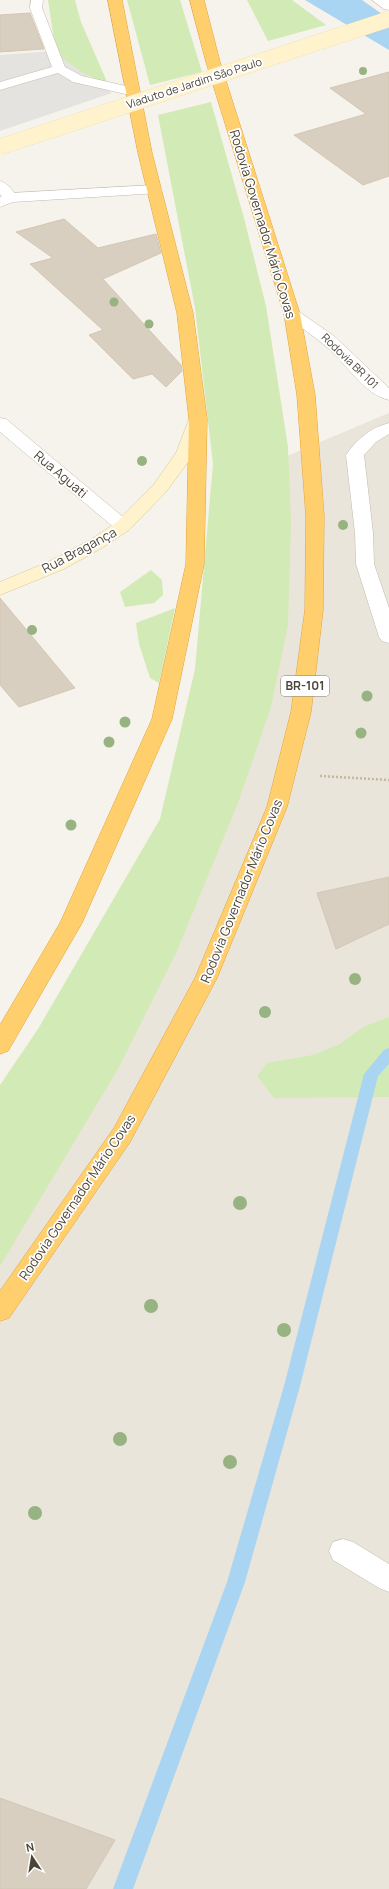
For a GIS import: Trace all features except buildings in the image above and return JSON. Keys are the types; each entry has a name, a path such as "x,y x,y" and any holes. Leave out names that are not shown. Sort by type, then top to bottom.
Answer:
{"highway":[{"path":"0,1045 71,923 162,719 194,564 198,419 185,313 145,153 115,0"},
{"name":"Rodovia Governador Mário Covas","path":"0,1311 122,1135 202,985 278,807 301,712 314,610 314,501 306,395 292,314 213,62 196,0"}],"main road":[{"name":"Viaduto de Jardim São Paulo","path":"0,147 389,19"},
{"name":"Rua Bragança","path":"0,589 57,565 96,544 123,526 160,488 185,454 198,419"}],"street":[{"path":"379,0 389,6"},
{"path":"6,200 154,190"},
{"name":"Rodovia BR 101","path":"292,314 324,335 349,358 370,382 389,395"},
{"name":"Rua Aguati","path":"0,423 123,526"},
{"path":"389,428 378,432 363,443 355,455 364,534 365,564 389,637"},
{"path":"343,1551 389,1580"}],"lane":[{"path":"37,0 36,8 59,69 78,79 134,92"},
{"path":"0,86 59,69"},
{"path":"0,185 6,200"}],"path":[{"path":"286,775 389,780"}],"shaded area":[{"path":"52,51 112,93 0,131 0,55"},
{"path":"389,413 389,1889 0,1889 0,1210 242,750 275,461"}],"green space":[{"path":"48,0 75,0 81,22 108,84 65,66 55,46"},
{"path":"127,0 180,0 202,72 150,85"},
{"path":"247,0 292,0 326,25 268,41"},
{"path":"211,102 244,218 266,306 288,447 291,523 288,625 271,707 238,803 177,951 118,1069 0,1266 0,1085 38,1029 160,819 195,669 213,464 195,308 158,115"},
{"path":"151,570 162,580 163,595 154,603 125,607 120,592"},
{"path":"175,608 159,683 150,678 139,644 136,623"},
{"path":"389,1017 389,1097 274,1098 257,1076 267,1063 313,1055 340,1044 363,1027"}],"water":[{"path":"305,0 362,0 389,19 389,50"}],"waterway":[{"path":"123,1889 236,1582 292,1386 371,1074 389,1054"}]}
